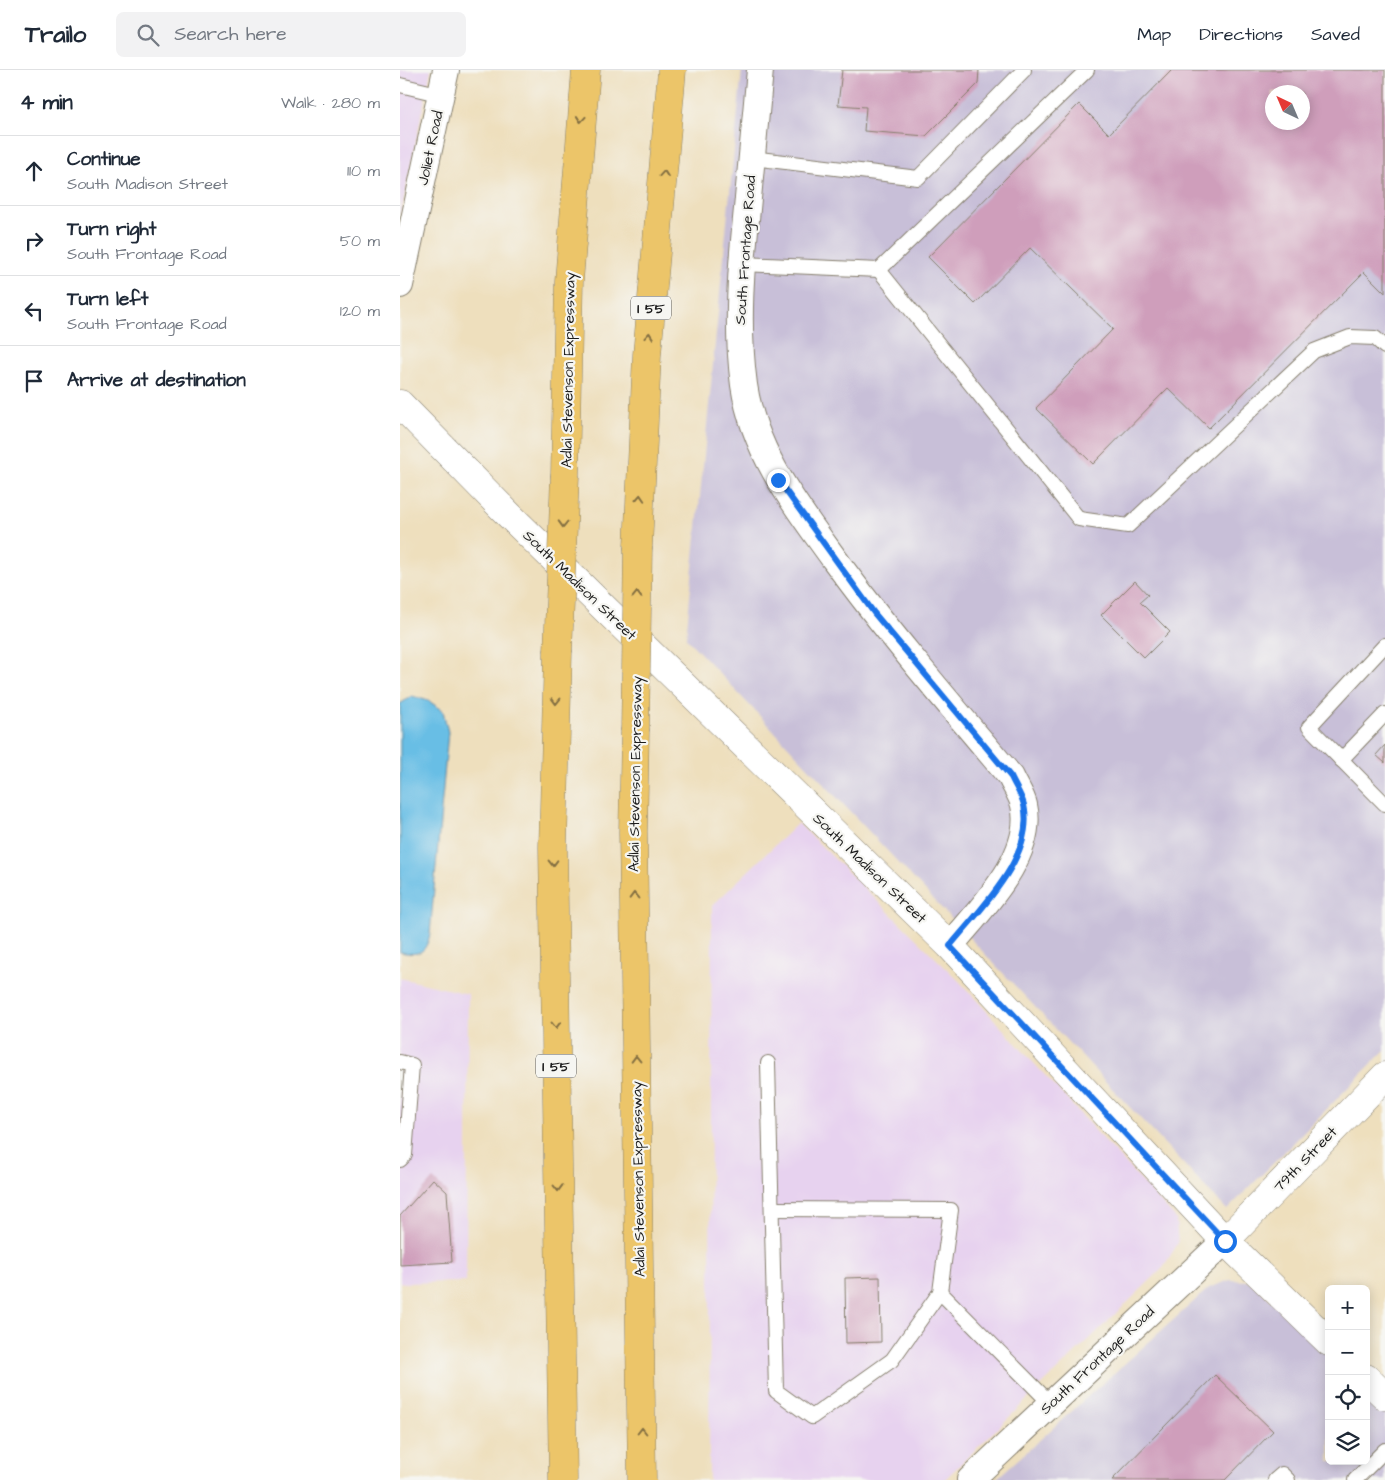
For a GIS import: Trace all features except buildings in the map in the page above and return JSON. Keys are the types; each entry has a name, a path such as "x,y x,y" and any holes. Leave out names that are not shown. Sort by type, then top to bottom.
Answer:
{"highway":[{"name":"Adlai Stevenson Expressway","path":"563,1480 553,847 565,476 569,281 586,70"},
{"name":"Adlai Stevenson Expressway","path":"642,1480 633,832 638,547 647,355 672,70"}],"street":[{"name":"Joliet Road","path":"400,285 442,96 446,70"},
{"name":"South Frontage Road","path":"760,70 742,264 740,334 744,386 757,434 778,480 874,613 1011,777 1024,805 1024,828 1017,861 998,888 950,946"},
{"name":"South Madison Street","path":"400,404 559,564 950,946 1225,1241 1325,1338"},
{"name":"79th Street","path":"1225,1241 1385,1076"},
{"name":"South Frontage Road","path":"970,1480 1225,1241"},
{"path":"1370,1382 1385,1396"}],"lane":[{"path":"752,158 918,178 1024,70"},
{"path":"742,264 879,270 1087,70"},
{"path":"400,85 442,96"},
{"path":"879,270 1079,519 1128,526 1314,351 1350,337 1375,338 1385,347"},
{"path":"1385,645 1309,727 1385,804"},
{"path":"1341,760 1385,714"},
{"path":"400,1062 412,1065 406,1155 400,1160"},
{"path":"768,1063 776,1391 812,1417 892,1360 940,1292 951,1210 772,1209"},
{"path":"940,1292 1050,1403"},
{"path":"1355,1480 1385,1450"},
{"path":"1276,1480 1282,1474 1288,1480"}],"shaded area":[{"path":"400,70 431,70 400,217"},
{"path":"742,70 1385,70 1385,1050 1227,1210 686,638"},
{"path":"798,823 959,981 1176,1219 1178,1243 1162,1269 944,1480 709,1480 712,906"},
{"path":"400,978 468,994 466,1282 400,1283"},
{"path":"1230,1280 1250,1281 1325,1349 1325,1465 1370,1465 1370,1394 1385,1408 1385,1480 995,1480 1209,1288"}],"water":[{"path":"412,696 429,701 443,711 448,732 430,934 424,949 421,952 412,954 400,952 400,704"}],"route":[{"path":"778,480 874,613 1011,777 1024,805 1024,828 1017,861 998,888 950,946 1225,1241"}]}
